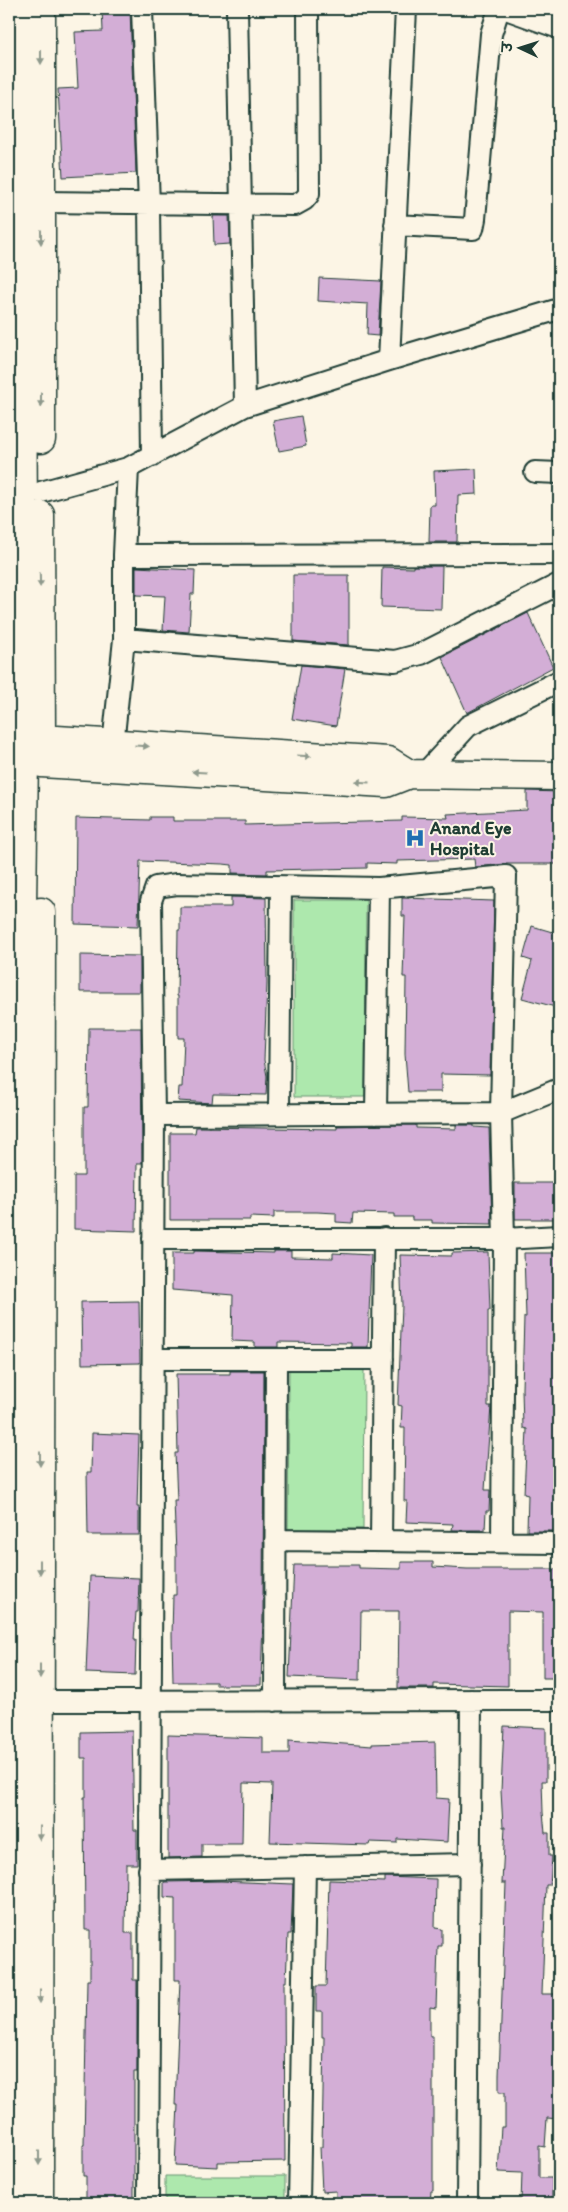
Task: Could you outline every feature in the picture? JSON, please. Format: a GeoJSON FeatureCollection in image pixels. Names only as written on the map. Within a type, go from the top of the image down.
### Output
{"type":"FeatureCollection","features":[{"type":"Feature","properties":{"kind":"main road"},"geometry":{"type":"LineString","coordinates":[[20,9],[15,471],[24,521],[23,552],[35,751],[40,1518],[27,1703],[20,2203]]}},
{"type":"Feature","properties":{"kind":"main road"},"geometry":{"type":"LineString","coordinates":[[24,521],[41,492],[42,9]]}},
{"type":"Feature","properties":{"kind":"main road"},"geometry":{"type":"LineString","coordinates":[[23,552],[13,607],[35,751],[12,1472],[11,1583],[27,1703],[39,2203]]}},
{"type":"Feature","properties":{"kind":"main road"},"geometry":{"type":"LineString","coordinates":[[35,751],[114,744],[388,761],[416,774]]}},
{"type":"Feature","properties":{"kind":"main road"},"geometry":{"type":"LineString","coordinates":[[35,751],[386,783],[416,774],[559,776]]}},
{"type":"Feature","properties":{"kind":"street"},"geometry":{"type":"LineString","coordinates":[[142,9],[149,205],[152,456]]}},
{"type":"Feature","properties":{"kind":"street"},"geometry":{"type":"LineString","coordinates":[[237,9],[245,406]]}},
{"type":"Feature","properties":{"kind":"street"},"geometry":{"type":"LineString","coordinates":[[41,202],[149,205],[295,205],[304,200],[309,194],[308,9]]}},
{"type":"Feature","properties":{"kind":"street"},"geometry":{"type":"LineString","coordinates":[[389,360],[406,9]]}},
{"type":"Feature","properties":{"kind":"street"},"geometry":{"type":"LineString","coordinates":[[395,225],[472,229],[475,220],[491,34],[499,9]]}},
{"type":"Feature","properties":{"kind":"street"},"geometry":{"type":"LineString","coordinates":[[507,9],[559,28]]}},
{"type":"Feature","properties":{"kind":"street"},"geometry":{"type":"LineString","coordinates":[[41,492],[128,468],[245,406],[559,309]]}},
{"type":"Feature","properties":{"kind":"street"},"geometry":{"type":"LineString","coordinates":[[114,744],[124,639],[124,555],[128,468]]}},
{"type":"Feature","properties":{"kind":"street"},"geometry":{"type":"LineString","coordinates":[[535,472],[559,473]]}},
{"type":"Feature","properties":{"kind":"street"},"geometry":{"type":"LineString","coordinates":[[124,555],[559,554]]}},
{"type":"Feature","properties":{"kind":"street"},"geometry":{"type":"LineString","coordinates":[[124,639],[395,660],[421,654],[559,584]]}},
{"type":"Feature","properties":{"kind":"street"},"geometry":{"type":"LineString","coordinates":[[416,774],[468,726],[559,681]]}},
{"type":"Feature","properties":{"kind":"street"},"geometry":{"type":"LineString","coordinates":[[148,2203],[154,1239],[151,901],[156,888],[177,884],[379,888],[506,876],[501,1113],[504,1239],[502,1542]]}},
{"type":"Feature","properties":{"kind":"street"},"geometry":{"type":"LineString","coordinates":[[279,1114],[282,887]]}},
{"type":"Feature","properties":{"kind":"street"},"geometry":{"type":"LineString","coordinates":[[376,1114],[379,888]]}},
{"type":"Feature","properties":{"kind":"street"},"geometry":{"type":"LineString","coordinates":[[154,1115],[501,1113],[559,1089]]}},
{"type":"Feature","properties":{"kind":"street"},"geometry":{"type":"LineString","coordinates":[[154,1239],[504,1239],[559,1236]]}},
{"type":"Feature","properties":{"kind":"street"},"geometry":{"type":"LineString","coordinates":[[381,1541],[384,1238]]}},
{"type":"Feature","properties":{"kind":"street"},"geometry":{"type":"LineString","coordinates":[[153,1359],[383,1358]]}},
{"type":"Feature","properties":{"kind":"street"},"geometry":{"type":"LineString","coordinates":[[275,1701],[276,1359]]}},
{"type":"Feature","properties":{"kind":"street"},"geometry":{"type":"LineString","coordinates":[[11,1518],[40,1518]]}},
{"type":"Feature","properties":{"kind":"street"},"geometry":{"type":"LineString","coordinates":[[275,1540],[559,1543]]}},
{"type":"Feature","properties":{"kind":"street"},"geometry":{"type":"LineString","coordinates":[[467,2203],[471,1700]]}},
{"type":"Feature","properties":{"kind":"street"},"geometry":{"type":"LineString","coordinates":[[27,1703],[559,1700]]}},
{"type":"Feature","properties":{"kind":"street"},"geometry":{"type":"LineString","coordinates":[[149,1870],[470,1864]]}},
{"type":"Feature","properties":{"kind":"street"},"geometry":{"type":"LineString","coordinates":[[299,2203],[304,1867]]}},
{"type":"Feature","properties":{"kind":"green space"},"geometry":{"type":"Polygon","coordinates":[[[294,900],[366,900],[365,1097],[294,1097],[294,900]]]}},
{"type":"Feature","properties":{"kind":"green space"},"geometry":{"type":"Polygon","coordinates":[[[289,1368],[364,1369],[363,1529],[288,1529],[289,1368]]]}},
{"type":"Feature","properties":{"kind":"green space"},"geometry":{"type":"Polygon","coordinates":[[[165,2176],[285,2176],[285,2203],[165,2203],[165,2176]]]}},
{"type":"Feature","properties":{"kind":"building"},"geometry":{"type":"Polygon","coordinates":[[[102,9],[130,9],[136,173],[63,177],[58,89],[78,88],[75,32],[103,31],[102,9]]]}},
{"type":"Feature","properties":{"kind":"building"},"geometry":{"type":"Polygon","coordinates":[[[213,216],[229,216],[230,244],[214,245],[213,216]]]}},
{"type":"Feature","properties":{"kind":"building"},"geometry":{"type":"Polygon","coordinates":[[[319,278],[381,281],[378,336],[367,335],[368,304],[318,301],[319,278]]]}},
{"type":"Feature","properties":{"kind":"building"},"geometry":{"type":"Polygon","coordinates":[[[301,416],[306,446],[279,451],[273,421],[301,416]]]}},
{"type":"Feature","properties":{"kind":"building"},"geometry":{"type":"Polygon","coordinates":[[[476,469],[477,494],[458,495],[457,542],[429,542],[430,505],[435,505],[434,471],[476,469]]]}},
{"type":"Feature","properties":{"kind":"building"},"geometry":{"type":"Polygon","coordinates":[[[413,566],[442,566],[441,609],[381,607],[382,567],[413,568],[413,566]]]}},
{"type":"Feature","properties":{"kind":"building"},"geometry":{"type":"Polygon","coordinates":[[[136,567],[195,570],[194,594],[191,594],[189,632],[163,630],[165,596],[136,595],[136,567]]]}},
{"type":"Feature","properties":{"kind":"building"},"geometry":{"type":"Polygon","coordinates":[[[293,575],[349,575],[349,645],[293,641],[293,575]]]}},
{"type":"Feature","properties":{"kind":"building"},"geometry":{"type":"Polygon","coordinates":[[[528,613],[553,667],[467,713],[442,657],[528,613]]]}},
{"type":"Feature","properties":{"kind":"building"},"geometry":{"type":"Polygon","coordinates":[[[301,665],[345,669],[336,726],[292,719],[301,665]]]}},
{"type":"Feature","properties":{"kind":"building"},"geometry":{"type":"Polygon","coordinates":[[[527,791],[559,792],[559,864],[505,864],[475,867],[474,859],[397,861],[397,864],[367,863],[367,868],[267,870],[267,874],[232,873],[232,865],[223,864],[140,861],[138,926],[75,924],[76,818],[150,820],[150,817],[173,817],[173,821],[245,821],[245,825],[402,821],[402,817],[448,818],[447,814],[527,810],[527,791]]]}},
{"type":"Feature","properties":{"kind":"building"},"geometry":{"type":"Polygon","coordinates":[[[231,897],[266,898],[267,983],[264,1060],[267,1076],[266,1095],[213,1094],[212,1103],[178,1101],[179,1087],[182,1087],[184,1038],[178,1038],[178,930],[180,930],[180,907],[231,907],[231,897]]]}},
{"type":"Feature","properties":{"kind":"building"},"geometry":{"type":"Polygon","coordinates":[[[402,898],[494,901],[490,1075],[441,1074],[441,1092],[408,1092],[405,1054],[406,977],[403,977],[405,916],[402,916],[402,898]]]}},
{"type":"Feature","properties":{"kind":"building"},"geometry":{"type":"Polygon","coordinates":[[[532,926],[559,934],[559,1008],[522,998],[532,961],[523,958],[532,926]]]}},
{"type":"Feature","properties":{"kind":"building"},"geometry":{"type":"Polygon","coordinates":[[[80,955],[140,956],[140,992],[80,992],[80,955]]]}},
{"type":"Feature","properties":{"kind":"building"},"geometry":{"type":"Polygon","coordinates":[[[89,1028],[141,1028],[142,1163],[137,1163],[136,1231],[74,1229],[74,1176],[84,1176],[84,1107],[88,1107],[89,1028]]]}},
{"type":"Feature","properties":{"kind":"building"},"geometry":{"type":"Polygon","coordinates":[[[416,1125],[416,1128],[456,1129],[456,1125],[474,1125],[474,1127],[489,1128],[492,1224],[432,1223],[432,1220],[412,1220],[412,1217],[394,1217],[394,1214],[353,1213],[352,1223],[336,1222],[336,1213],[317,1212],[274,1212],[274,1218],[250,1217],[250,1220],[170,1220],[170,1133],[195,1133],[196,1127],[337,1129],[337,1126],[416,1125]]]}},
{"type":"Feature","properties":{"kind":"building"},"geometry":{"type":"Polygon","coordinates":[[[515,1183],[559,1183],[559,1219],[515,1219],[515,1183]]]}},
{"type":"Feature","properties":{"kind":"building"},"geometry":{"type":"Polygon","coordinates":[[[194,1251],[274,1253],[274,1251],[291,1251],[291,1257],[333,1258],[333,1253],[371,1255],[368,1347],[351,1347],[351,1343],[278,1342],[278,1347],[255,1347],[255,1342],[232,1341],[233,1295],[172,1290],[172,1253],[194,1253],[194,1251]]]}},
{"type":"Feature","properties":{"kind":"building"},"geometry":{"type":"Polygon","coordinates":[[[488,1252],[490,1310],[488,1310],[488,1406],[491,1406],[485,1490],[490,1490],[489,1511],[486,1511],[485,1530],[452,1530],[453,1524],[406,1522],[407,1501],[404,1501],[405,1428],[401,1428],[402,1406],[398,1405],[402,1305],[400,1255],[452,1256],[452,1253],[488,1252]]]}},
{"type":"Feature","properties":{"kind":"building"},"geometry":{"type":"Polygon","coordinates":[[[524,1253],[559,1253],[557,1376],[559,1376],[559,1531],[527,1531],[528,1495],[524,1494],[527,1429],[523,1428],[522,1389],[524,1317],[526,1317],[524,1253]]]}},
{"type":"Feature","properties":{"kind":"building"},"geometry":{"type":"Polygon","coordinates":[[[139,1301],[140,1363],[82,1364],[81,1302],[139,1301]]]}},
{"type":"Feature","properties":{"kind":"building"},"geometry":{"type":"Polygon","coordinates":[[[230,1371],[264,1371],[261,1685],[216,1685],[216,1682],[173,1682],[173,1595],[176,1595],[174,1500],[177,1500],[175,1453],[178,1453],[176,1374],[230,1374],[230,1371]]]}},
{"type":"Feature","properties":{"kind":"building"},"geometry":{"type":"Polygon","coordinates":[[[92,1433],[139,1435],[137,1507],[139,1507],[139,1535],[88,1535],[87,1472],[91,1472],[92,1433]]]}},
{"type":"Feature","properties":{"kind":"building"},"geometry":{"type":"Polygon","coordinates":[[[401,1562],[433,1562],[433,1567],[467,1569],[559,1569],[559,1678],[543,1678],[543,1612],[508,1611],[508,1686],[434,1684],[434,1688],[398,1688],[399,1611],[361,1611],[360,1680],[289,1677],[294,1565],[359,1565],[359,1568],[401,1569],[401,1562]]]}},
{"type":"Feature","properties":{"kind":"building"},"geometry":{"type":"Polygon","coordinates":[[[90,1576],[139,1578],[138,1612],[136,1612],[134,1640],[136,1640],[135,1675],[86,1673],[90,1576]]]}},
{"type":"Feature","properties":{"kind":"building"},"geometry":{"type":"Polygon","coordinates":[[[504,1726],[546,1728],[546,1781],[542,1781],[543,1812],[545,1833],[549,1833],[549,1856],[552,1856],[550,1885],[546,1885],[542,1994],[559,1994],[559,2119],[547,2118],[545,2147],[539,2146],[539,2178],[552,2178],[552,2203],[521,2203],[522,2173],[498,2172],[501,2127],[505,2127],[505,2092],[499,2092],[506,1883],[502,1883],[505,1827],[503,1827],[501,1791],[504,1726]]]}},
{"type":"Feature","properties":{"kind":"building"},"geometry":{"type":"Polygon","coordinates":[[[132,1731],[134,1830],[137,1830],[137,1864],[126,1864],[125,1933],[133,1933],[133,1980],[137,1980],[137,2072],[134,2072],[134,2203],[86,2203],[86,2176],[83,2176],[83,2145],[87,1980],[90,1980],[90,1930],[85,1930],[84,1797],[86,1797],[86,1758],[81,1758],[81,1732],[132,1731]]]}},
{"type":"Feature","properties":{"kind":"building"},"geometry":{"type":"Polygon","coordinates":[[[168,1735],[263,1738],[263,1753],[289,1753],[289,1740],[372,1746],[372,1744],[435,1742],[436,1798],[449,1799],[447,1842],[397,1839],[397,1843],[370,1842],[369,1845],[270,1842],[272,1784],[243,1783],[242,1844],[202,1844],[202,1857],[168,1858],[168,1735]]]}},
{"type":"Feature","properties":{"kind":"building"},"geometry":{"type":"Polygon","coordinates":[[[385,1877],[436,1879],[435,1928],[442,1929],[442,1946],[438,1946],[436,2008],[430,2007],[430,2036],[433,2036],[433,2191],[431,2191],[430,2203],[336,2203],[336,2191],[322,2192],[320,2147],[322,2147],[324,2037],[322,2037],[322,2011],[316,2011],[316,1986],[326,1986],[329,1880],[385,1882],[385,1877]]]}},
{"type":"Feature","properties":{"kind":"building"},"geometry":{"type":"Polygon","coordinates":[[[221,1881],[293,1884],[291,1934],[288,1934],[286,1982],[284,1982],[285,2161],[218,2162],[218,2167],[175,2165],[178,2105],[175,2105],[180,1980],[175,1980],[175,1898],[164,1897],[164,1882],[221,1881]]]}},
{"type":"Feature","properties":{"kind":"place","name":"Anand Eye Hospital"},"geometry":{"type":"Point","coordinates":[415,838]}}]}
